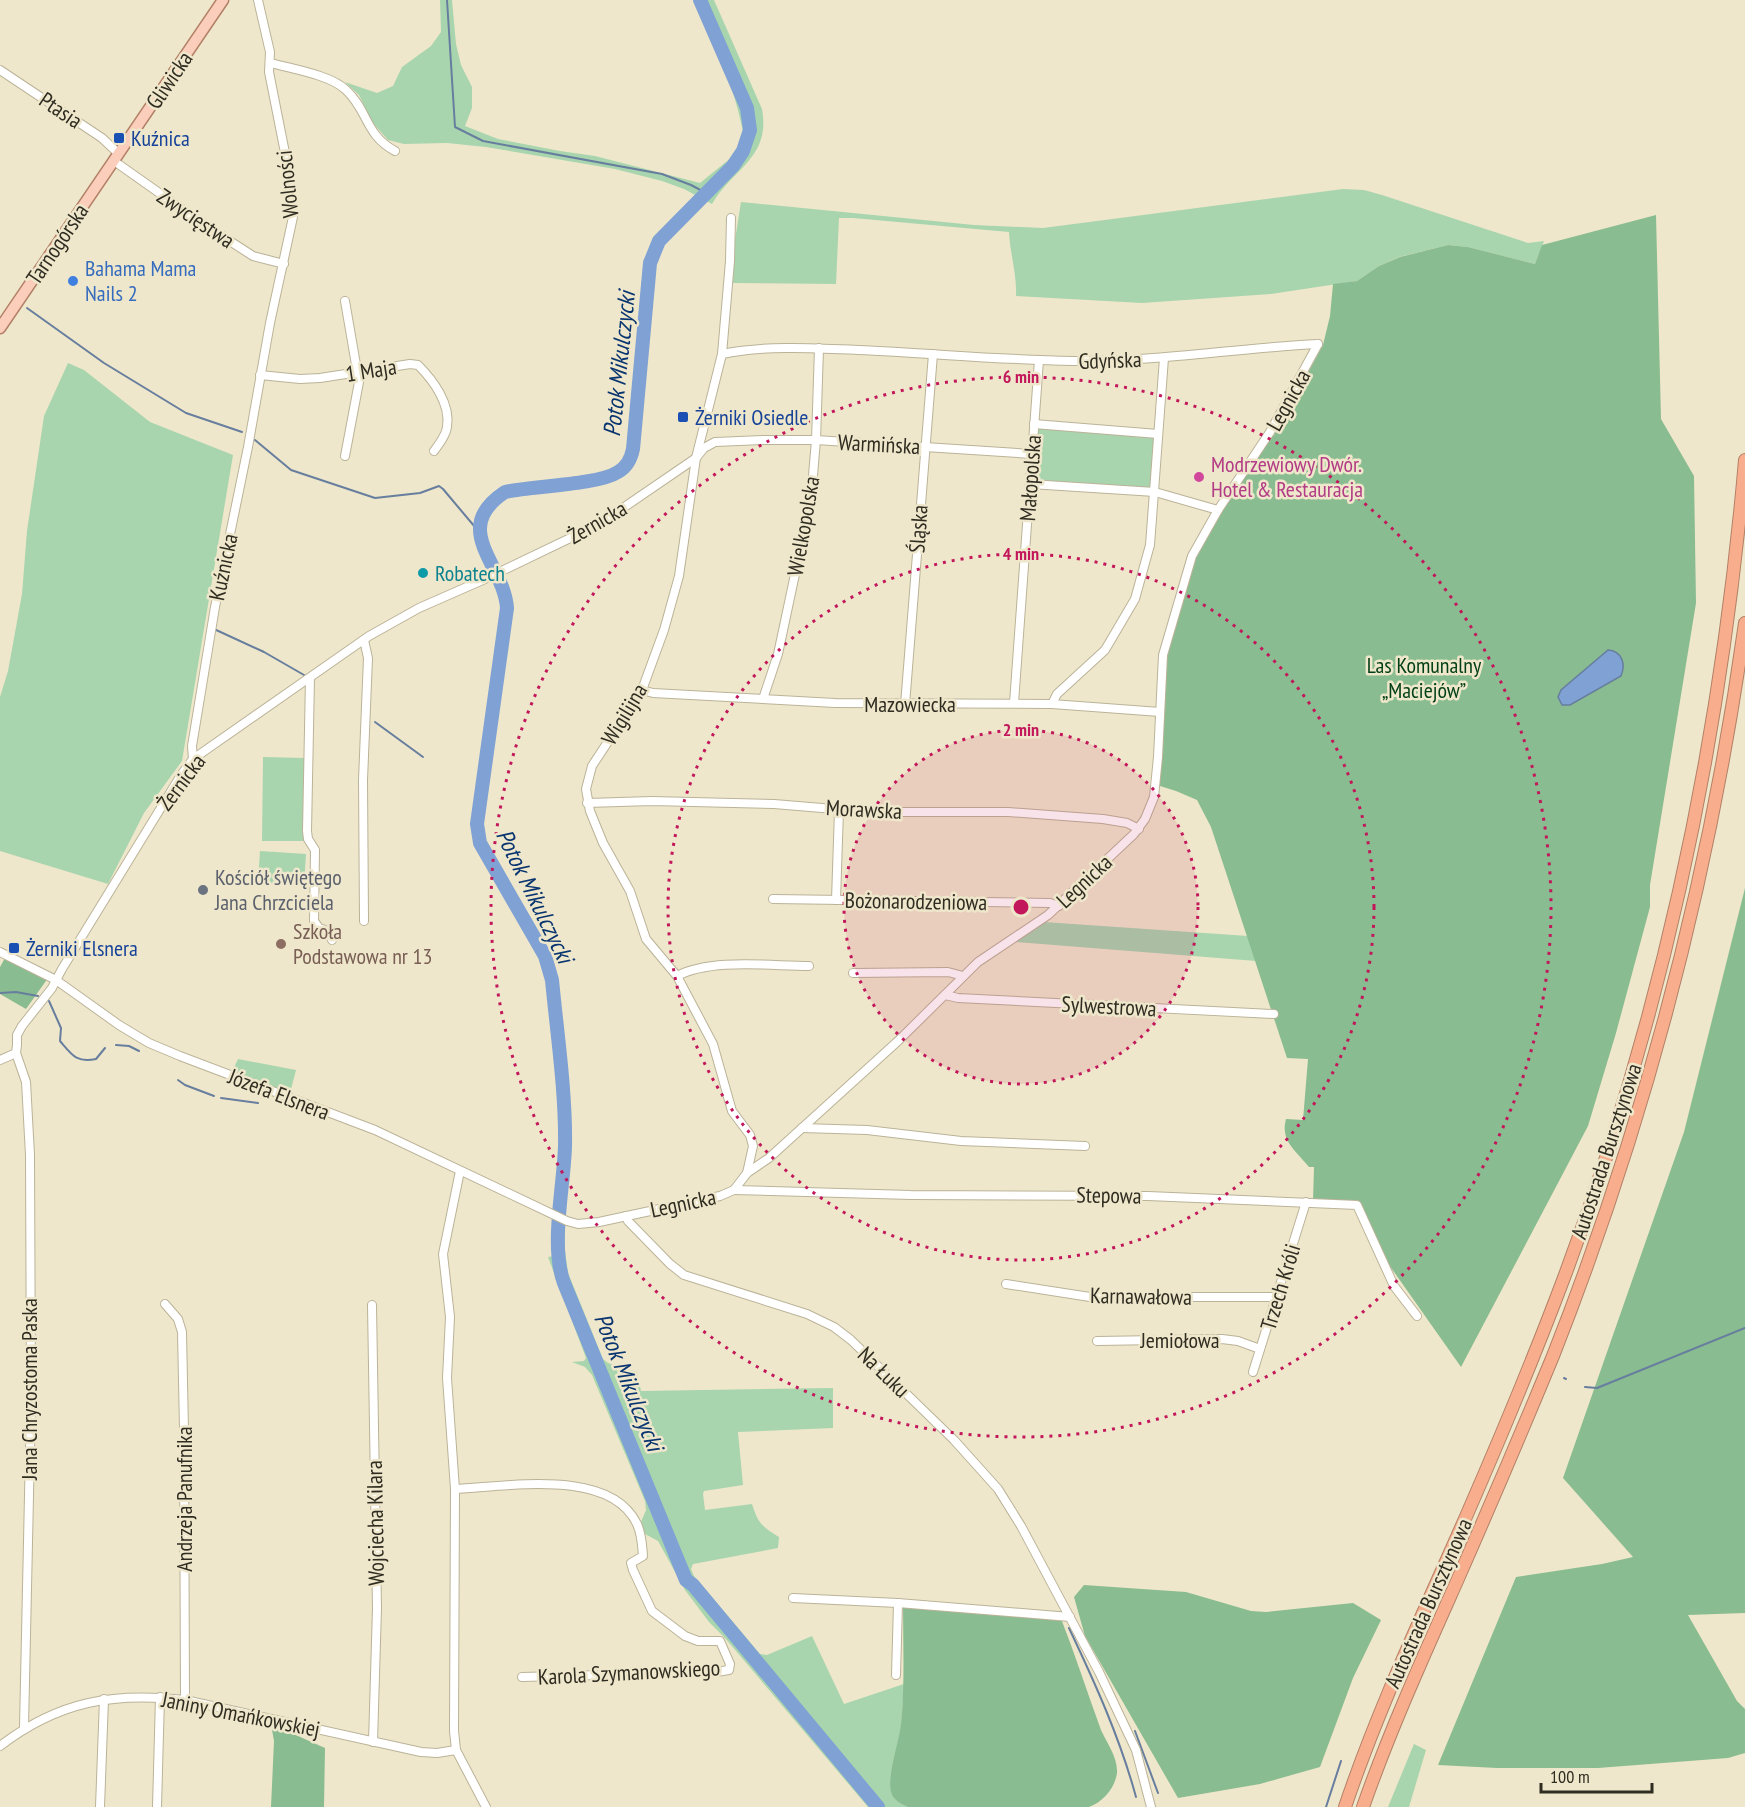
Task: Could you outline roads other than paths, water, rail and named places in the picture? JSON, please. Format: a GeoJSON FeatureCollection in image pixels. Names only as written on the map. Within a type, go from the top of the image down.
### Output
{"type":"FeatureCollection","features":[{"type":"Feature","properties":{"kind":"highway","name":"Autostrada Bursztynowa"},"geometry":{"type":"LineString","coordinates":[[1345,1807],[1393,1682],[1510,1414],[1578,1239],[1639,1048],[1689,842],[1722,657],[1745,460]]}},
{"type":"Feature","properties":{"kind":"highway","name":"Autostrada Bursztynowa"},"geometry":{"type":"LineString","coordinates":[[1363,1807],[1390,1736],[1552,1356],[1603,1221],[1653,1063],[1694,903],[1719,782],[1745,623]]}},
{"type":"Feature","properties":{"kind":"main road","name":"Gliwicka"},"geometry":{"type":"LineString","coordinates":[[117,157],[224,0]]}},
{"type":"Feature","properties":{"kind":"main road","name":"Tarnogórska"},"geometry":{"type":"LineString","coordinates":[[0,328],[117,157]]}},
{"type":"Feature","properties":{"kind":"street","name":"Wolności"},"geometry":{"type":"LineString","coordinates":[[258,0],[271,63],[269,72],[288,168],[293,217],[260,375]]}},
{"type":"Feature","properties":{"kind":"street"},"geometry":{"type":"LineString","coordinates":[[271,63],[334,81],[344,88],[355,99],[371,131],[384,145],[395,151]]}},
{"type":"Feature","properties":{"kind":"street","name":"Ptasia"},"geometry":{"type":"LineString","coordinates":[[0,70],[102,138],[117,157]]}},
{"type":"Feature","properties":{"kind":"street","name":"Zwycięstwa"},"geometry":{"type":"LineString","coordinates":[[117,157],[199,221],[254,256],[284,264]]}},
{"type":"Feature","properties":{"kind":"street","name":"Wigilijna"},"geometry":{"type":"LineString","coordinates":[[730,218],[730,261],[722,354],[696,458],[679,576],[664,630],[642,690],[592,766],[586,789],[587,803],[603,843],[630,891],[646,939],[677,976],[713,1044],[732,1111],[750,1135],[753,1146],[747,1173]]}},
{"type":"Feature","properties":{"kind":"street"},"geometry":{"type":"LineString","coordinates":[[345,301],[359,382],[345,456]]}},
{"type":"Feature","properties":{"kind":"street","name":"Gdyńska"},"geometry":{"type":"LineString","coordinates":[[722,354],[739,350],[819,348],[1039,360],[1102,361],[1164,358],[1318,344]]}},
{"type":"Feature","properties":{"kind":"street","name":"Legnicka"},"geometry":{"type":"LineString","coordinates":[[567,1221],[578,1224],[589,1223],[720,1196],[734,1191],[747,1173],[769,1158],[898,1041],[978,962],[1016,938],[1059,906],[1138,829],[1150,810],[1156,786],[1163,655],[1192,556],[1218,510],[1270,432],[1318,344]]}},
{"type":"Feature","properties":{"kind":"street","name":"Wielkopolska"},"geometry":{"type":"LineString","coordinates":[[763,699],[778,654],[811,499],[816,440],[819,348]]}},
{"type":"Feature","properties":{"kind":"street","name":"Śląska"},"geometry":{"type":"LineString","coordinates":[[905,705],[933,354]]}},
{"type":"Feature","properties":{"kind":"street"},"geometry":{"type":"LineString","coordinates":[[1052,704],[1057,694],[1106,650],[1135,599],[1150,545],[1164,358]]}},
{"type":"Feature","properties":{"kind":"street","name":"Małopolska"},"geometry":{"type":"LineString","coordinates":[[1014,703],[1039,360]]}},
{"type":"Feature","properties":{"kind":"street","name":"1 Maja"},"geometry":{"type":"LineString","coordinates":[[260,375],[300,380],[357,374],[410,364],[418,365],[428,375],[446,411],[448,426],[444,437],[434,451]]}},
{"type":"Feature","properties":{"kind":"street","name":"Kuźnicka"},"geometry":{"type":"LineString","coordinates":[[193,759],[192,746],[215,607],[249,447],[260,375]]}},
{"type":"Feature","properties":{"kind":"street"},"geometry":{"type":"LineString","coordinates":[[1034,424],[1158,434]]}},
{"type":"Feature","properties":{"kind":"street","name":"Warmińska"},"geometry":{"type":"LineString","coordinates":[[696,458],[704,448],[715,442],[763,440],[816,440],[1032,454]]}},
{"type":"Feature","properties":{"kind":"street","name":"Żernicka"},"geometry":{"type":"LineString","coordinates":[[16,1053],[17,1035],[22,1026],[52,988],[181,775],[193,759],[364,640],[419,608],[485,579],[604,521],[696,458]]}},
{"type":"Feature","properties":{"kind":"street"},"geometry":{"type":"LineString","coordinates":[[1030,484],[1155,492],[1218,510]]}},
{"type":"Feature","properties":{"kind":"street"},"geometry":{"type":"LineString","coordinates":[[364,640],[368,658],[363,780],[364,921]]}},
{"type":"Feature","properties":{"kind":"street"},"geometry":{"type":"LineString","coordinates":[[310,678],[307,831],[308,839],[315,850],[314,921],[319,928],[328,931],[332,940]]}},
{"type":"Feature","properties":{"kind":"street","name":"Mazowiecka"},"geometry":{"type":"LineString","coordinates":[[642,690],[653,693],[763,699],[905,705],[1052,704],[1160,712]]}},
{"type":"Feature","properties":{"kind":"street","name":"Morawska"},"geometry":{"type":"LineString","coordinates":[[587,803],[652,801],[774,804],[870,812],[1008,812],[1103,819],[1127,823],[1138,829]]}},
{"type":"Feature","properties":{"kind":"street"},"geometry":{"type":"LineString","coordinates":[[836,900],[839,810]]}},
{"type":"Feature","properties":{"kind":"street","name":"Bożonarodzeniowa"},"geometry":{"type":"LineString","coordinates":[[773,899],[1050,903],[1059,906]]}},
{"type":"Feature","properties":{"kind":"street","name":"Józefa Elsnera"},"geometry":{"type":"LineString","coordinates":[[0,952],[56,980],[119,1025],[149,1042],[188,1060],[375,1130],[552,1216],[567,1221]]}},
{"type":"Feature","properties":{"kind":"street"},"geometry":{"type":"LineString","coordinates":[[677,976],[690,969],[712,965],[809,966]]}},
{"type":"Feature","properties":{"kind":"street"},"geometry":{"type":"LineString","coordinates":[[853,973],[948,972],[963,976]]}},
{"type":"Feature","properties":{"kind":"street","name":"Sylwestrowa"},"geometry":{"type":"LineString","coordinates":[[945,995],[958,998],[1274,1014]]}},
{"type":"Feature","properties":{"kind":"street"},"geometry":{"type":"LineString","coordinates":[[0,1060],[16,1053]]}},
{"type":"Feature","properties":{"kind":"street","name":"Jana Chryzostoma Paska"},"geometry":{"type":"LineString","coordinates":[[16,1053],[26,1082],[30,1155],[31,1402],[24,1727]]}},
{"type":"Feature","properties":{"kind":"street"},"geometry":{"type":"LineString","coordinates":[[802,1128],[867,1130],[961,1142],[1085,1146]]}},
{"type":"Feature","properties":{"kind":"street"},"geometry":{"type":"LineString","coordinates":[[460,1171],[443,1254],[450,1311],[447,1408],[455,1489],[456,1750],[486,1807]]}},
{"type":"Feature","properties":{"kind":"street","name":"Stepowa"},"geometry":{"type":"LineString","coordinates":[[734,1191],[911,1195],[1148,1196],[1357,1205],[1394,1286],[1417,1316]]}},
{"type":"Feature","properties":{"kind":"street","name":"Trzech Króli"},"geometry":{"type":"LineString","coordinates":[[1253,1372],[1306,1202]]}},
{"type":"Feature","properties":{"kind":"street","name":"Na Łuku"},"geometry":{"type":"LineString","coordinates":[[626,1216],[628,1221],[670,1264],[684,1275],[807,1314],[834,1327],[851,1340],[954,1440],[998,1489],[1070,1617],[1136,1750],[1151,1807]]}},
{"type":"Feature","properties":{"kind":"street","name":"Karnawałowa"},"geometry":{"type":"LineString","coordinates":[[1006,1284],[1090,1297],[1278,1297]]}},
{"type":"Feature","properties":{"kind":"street","name":"Andrzeja Panufnika"},"geometry":{"type":"LineString","coordinates":[[165,1304],[178,1319],[182,1332],[185,1700]]}},
{"type":"Feature","properties":{"kind":"street","name":"Wojciecha Kilara"},"geometry":{"type":"LineString","coordinates":[[372,1305],[377,1608],[373,1742]]}},
{"type":"Feature","properties":{"kind":"street","name":"Jemiołowa"},"geometry":{"type":"LineString","coordinates":[[1097,1341],[1222,1339],[1238,1341],[1260,1349]]}},
{"type":"Feature","properties":{"kind":"street","name":"Karola Szymanowskiego"},"geometry":{"type":"LineString","coordinates":[[455,1489],[544,1484],[571,1485],[585,1487],[615,1501],[628,1511],[639,1530],[643,1556],[631,1563],[652,1611],[685,1636],[698,1641],[720,1641],[730,1664],[729,1670],[716,1671],[522,1677]]}},
{"type":"Feature","properties":{"kind":"street"},"geometry":{"type":"LineString","coordinates":[[793,1598],[898,1603],[1070,1617]]}},
{"type":"Feature","properties":{"kind":"street"},"geometry":{"type":"LineString","coordinates":[[896,1675],[898,1603]]}},
{"type":"Feature","properties":{"kind":"street","name":"Janiny Omańkowskiej"},"geometry":{"type":"LineString","coordinates":[[0,1746],[24,1727],[64,1709],[104,1699],[147,1696],[185,1700],[421,1752],[437,1753],[456,1750]]}},
{"type":"Feature","properties":{"kind":"street"},"geometry":{"type":"LineString","coordinates":[[157,1807],[160,1697]]}},
{"type":"Feature","properties":{"kind":"street"},"geometry":{"type":"LineString","coordinates":[[100,1807],[104,1699]]}},
{"type":"Feature","properties":{"kind":"water"},"geometry":{"type":"Polygon","coordinates":[[[1608,650],[1617,653],[1622,659],[1621,676],[1570,705],[1562,705],[1558,697],[1561,690],[1608,650]]]}},
{"type":"Feature","properties":{"kind":"waterway"},"geometry":{"type":"LineString","coordinates":[[447,0],[455,127],[483,141],[662,174],[706,193]]}},
{"type":"Feature","properties":{"kind":"waterway","name":"Potok Mikulczycki"},"geometry":{"type":"LineString","coordinates":[[700,0],[747,108],[750,130],[743,151],[733,166],[659,241],[650,263],[633,449],[624,468],[596,480],[505,492],[489,506],[481,520],[480,533],[484,547],[504,592],[507,608],[477,824],[480,843],[545,956],[552,980],[565,1126],[558,1234],[558,1252],[564,1283],[686,1580],[693,1585],[878,1807]]}},
{"type":"Feature","properties":{"kind":"waterway"},"geometry":{"type":"LineString","coordinates":[[27,308],[104,363],[186,413],[242,432]]}},
{"type":"Feature","properties":{"kind":"waterway"},"geometry":{"type":"LineString","coordinates":[[255,440],[291,470],[375,498],[420,493],[439,486],[480,533]]}},
{"type":"Feature","properties":{"kind":"waterway"},"geometry":{"type":"LineString","coordinates":[[214,629],[264,652],[304,675]]}},
{"type":"Feature","properties":{"kind":"waterway"},"geometry":{"type":"LineString","coordinates":[[375,722],[423,757]]}},
{"type":"Feature","properties":{"kind":"waterway"},"geometry":{"type":"LineString","coordinates":[[0,993],[16,992],[38,996]]}},
{"type":"Feature","properties":{"kind":"waterway"},"geometry":{"type":"LineString","coordinates":[[49,1001],[61,1028],[60,1041],[71,1054],[79,1059],[96,1059],[105,1048]]}},
{"type":"Feature","properties":{"kind":"waterway"},"geometry":{"type":"LineString","coordinates":[[116,1045],[129,1046],[139,1051]]}},
{"type":"Feature","properties":{"kind":"waterway"},"geometry":{"type":"LineString","coordinates":[[178,1080],[214,1096]]}},
{"type":"Feature","properties":{"kind":"waterway"},"geometry":{"type":"LineString","coordinates":[[221,1098],[258,1103]]}},
{"type":"Feature","properties":{"kind":"waterway"},"geometry":{"type":"LineString","coordinates":[[1585,1387],[1597,1388],[1745,1328]]}},
{"type":"Feature","properties":{"kind":"waterway"},"geometry":{"type":"LineString","coordinates":[[1069,1628],[1115,1732],[1136,1797]]}},
{"type":"Feature","properties":{"kind":"waterway"},"geometry":{"type":"LineString","coordinates":[[1135,1731],[1158,1793]]}},
{"type":"Feature","properties":{"kind":"waterway"},"geometry":{"type":"LineString","coordinates":[[1326,1807],[1341,1761]]}},
{"type":"Feature","properties":{"kind":"place","name":"Kuźnica"},"geometry":{"type":"Point","coordinates":[119,138]}},
{"type":"Feature","properties":{"kind":"place","name":"Bahama Mama Nails 2"},"geometry":{"type":"Point","coordinates":[73,281]}},
{"type":"Feature","properties":{"kind":"place","name":"Żerniki Osiedle"},"geometry":{"type":"Point","coordinates":[683,417]}},
{"type":"Feature","properties":{"kind":"place","name":"Modrzewiowy Dwór. Hotel & Restauracja"},"geometry":{"type":"Point","coordinates":[1199,477]}},
{"type":"Feature","properties":{"kind":"place","name":"Robatech"},"geometry":{"type":"Point","coordinates":[423,573]}},
{"type":"Feature","properties":{"kind":"place","name":"Kościół świętego Jana Chrzciciela"},"geometry":{"type":"Point","coordinates":[203,890]}},
{"type":"Feature","properties":{"kind":"place","name":"Szkoła Podstawowa nr 13"},"geometry":{"type":"Point","coordinates":[281,944]}},
{"type":"Feature","properties":{"kind":"place","name":"Żerniki Elsnera"},"geometry":{"type":"Point","coordinates":[14,948]}},
{"type":"Feature","properties":{"kind":"park label","name":"Las Komunalny „Maciejów”"},"geometry":{"type":"Point","coordinates":[1424,678]}}]}
